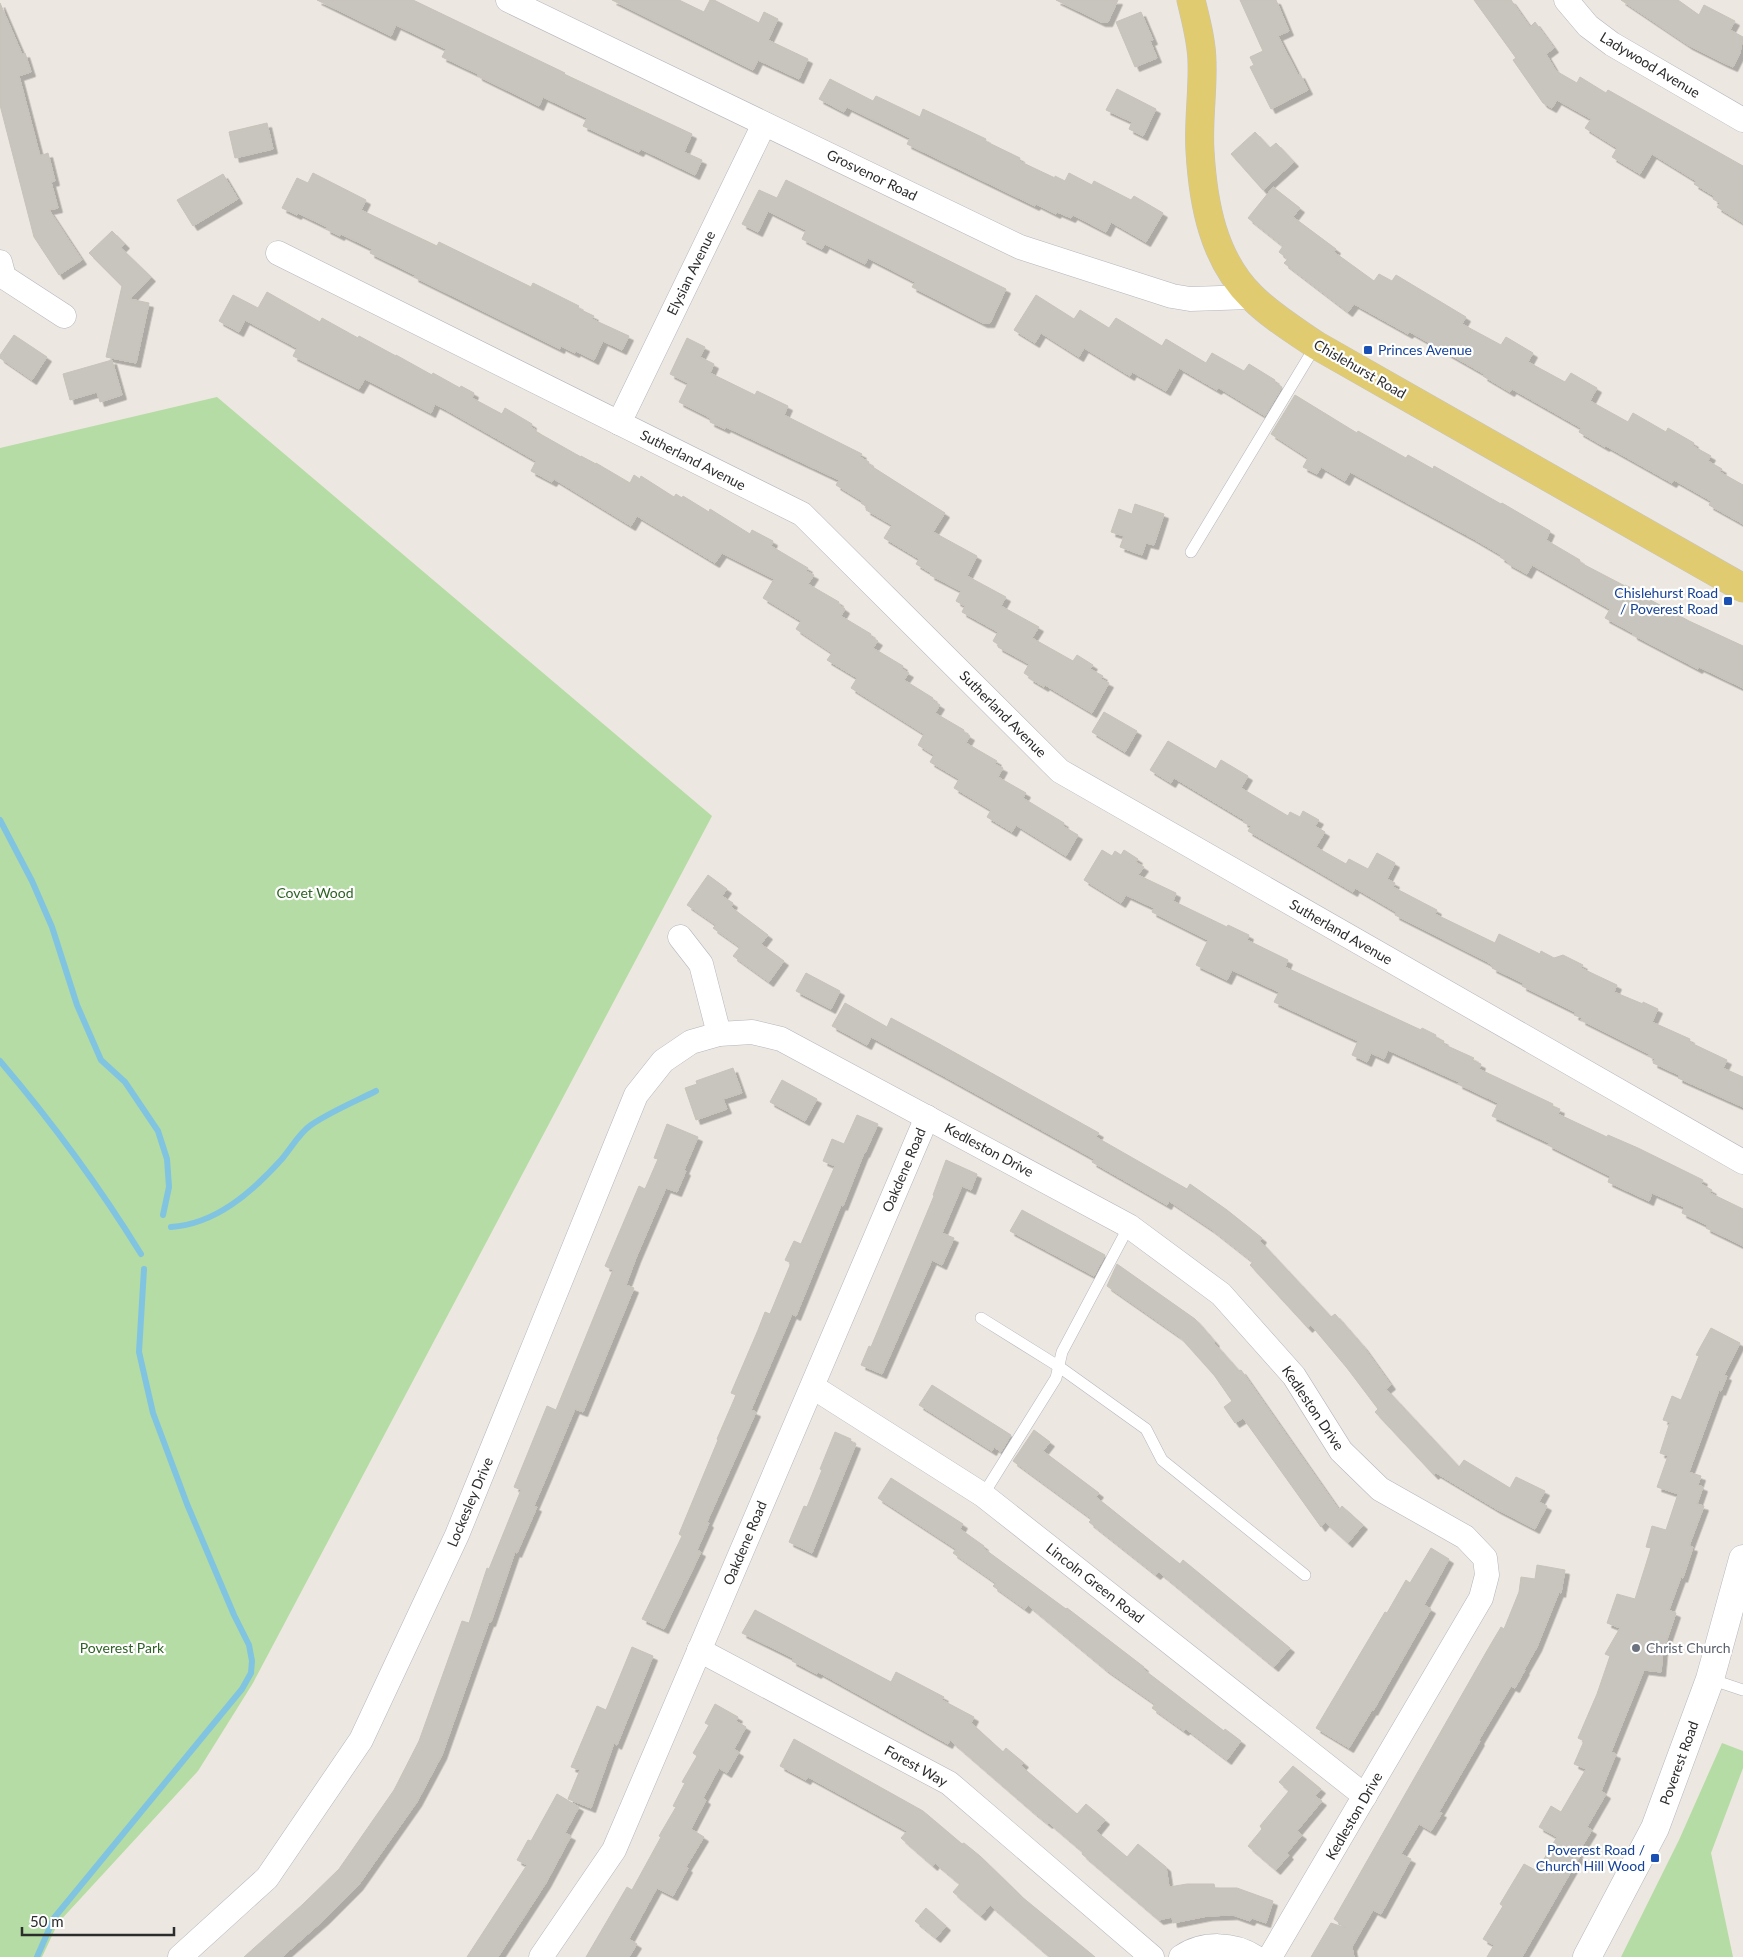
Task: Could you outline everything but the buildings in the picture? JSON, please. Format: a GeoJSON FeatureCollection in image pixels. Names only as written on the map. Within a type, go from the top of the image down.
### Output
{"type":"FeatureCollection","features":[{"type":"Feature","properties":{"kind":"main road","name":"Chislehurst Road"},"geometry":{"type":"LineString","coordinates":[[1191,0],[1198,30],[1202,62],[1200,150],[1206,209],[1218,248],[1232,272],[1251,297],[1281,322],[1316,345],[1743,588]]}},
{"type":"Feature","properties":{"kind":"street","name":"Grosvenor Road"},"geometry":{"type":"LineString","coordinates":[[508,0],[1020,247],[1172,296],[1190,300],[1251,297]]}},
{"type":"Feature","properties":{"kind":"street","name":"Ladywood Avenue"},"geometry":{"type":"LineString","coordinates":[[1566,0],[1588,26],[1612,44],[1743,120]]}},
{"type":"Feature","properties":{"kind":"street","name":"Elysian Avenue"},"geometry":{"type":"LineString","coordinates":[[619,423],[764,124]]}},
{"type":"Feature","properties":{"kind":"street","name":"Sutherland Avenue"},"geometry":{"type":"LineString","coordinates":[[278,254],[802,514],[1060,770],[1743,1162]]}},
{"type":"Feature","properties":{"kind":"street"},"geometry":{"type":"LineString","coordinates":[[0,262],[4,277],[64,316]]}},
{"type":"Feature","properties":{"kind":"street"},"geometry":{"type":"LineString","coordinates":[[680,937],[701,964],[719,1034]]}},
{"type":"Feature","properties":{"kind":"street","name":"Kedleston Drive"},"geometry":{"type":"LineString","coordinates":[[719,1034],[752,1032],[781,1039],[1129,1226],[1221,1294],[1294,1376],[1341,1452],[1380,1489],[1465,1537],[1484,1558],[1487,1575],[1481,1598],[1270,1957]]}},
{"type":"Feature","properties":{"kind":"street","name":"Lockesley Drive"},"geometry":{"type":"LineString","coordinates":[[180,1957],[267,1878],[361,1740],[457,1535],[636,1095],[663,1061],[691,1042],[719,1034]]}},
{"type":"Feature","properties":{"kind":"street","name":"Oakdene Road"},"geometry":{"type":"LineString","coordinates":[[541,1957],[614,1850],[927,1117]]}},
{"type":"Feature","properties":{"kind":"street","name":"Lincoln Green Road"},"geometry":{"type":"LineString","coordinates":[[813,1387],[983,1495],[1365,1796]]}},
{"type":"Feature","properties":{"kind":"street","name":"Poverest Road"},"geometry":{"type":"LineString","coordinates":[[1588,1957],[1655,1828],[1710,1679],[1743,1559]]}},
{"type":"Feature","properties":{"kind":"street","name":"Forest Way"},"geometry":{"type":"LineString","coordinates":[[699,1650],[950,1783],[1152,1957]]}},
{"type":"Feature","properties":{"kind":"street"},"geometry":{"type":"LineString","coordinates":[[1181,1957],[1204,1947],[1226,1946],[1248,1952],[1255,1957]]}},
{"type":"Feature","properties":{"kind":"lane"},"geometry":{"type":"LineString","coordinates":[[1191,552],[1316,345]]}},
{"type":"Feature","properties":{"kind":"lane"},"geometry":{"type":"LineString","coordinates":[[983,1495],[1056,1378],[1062,1352],[1129,1226]]}},
{"type":"Feature","properties":{"kind":"lane"},"geometry":{"type":"LineString","coordinates":[[982,1318],[1058,1366],[1146,1429],[1162,1460],[1305,1575]]}},
{"type":"Feature","properties":{"kind":"lane"},"geometry":{"type":"LineString","coordinates":[[1710,1679],[1743,1690]]}},
{"type":"Feature","properties":{"kind":"green space","name":"Covet Wood"},"geometry":{"type":"Polygon","coordinates":[[[217,397],[712,816],[253,1683],[198,1771],[58,1923],[42,1957],[0,1957],[0,448],[217,397]]]}},
{"type":"Feature","properties":{"kind":"green space"},"geometry":{"type":"Polygon","coordinates":[[[1722,1743],[1743,1751],[1743,1768],[1711,1853],[1733,1957],[1621,1957],[1679,1840],[1722,1743]]]}},
{"type":"Feature","properties":{"kind":"waterway"},"geometry":{"type":"LineString","coordinates":[[0,820],[32,881],[52,927],[77,1005],[101,1060],[125,1082],[158,1131],[167,1159],[169,1187],[163,1215]]}},
{"type":"Feature","properties":{"kind":"waterway"},"geometry":{"type":"LineString","coordinates":[[0,1061],[74,1155],[109,1204],[141,1254]]}},
{"type":"Feature","properties":{"kind":"waterway"},"geometry":{"type":"LineString","coordinates":[[171,1227],[203,1220],[232,1204],[270,1172],[307,1128],[342,1107],[376,1091]]}},
{"type":"Feature","properties":{"kind":"waterway"},"geometry":{"type":"LineString","coordinates":[[37,1957],[54,1918],[242,1689],[251,1673],[252,1661],[249,1645],[234,1615],[187,1504],[153,1413],[139,1352],[144,1269]]}},
{"type":"Feature","properties":{"kind":"place","name":"Princes Avenue"},"geometry":{"type":"Point","coordinates":[1368,350]}},
{"type":"Feature","properties":{"kind":"place","name":"Chislehurst Road / Poverest Road"},"geometry":{"type":"Point","coordinates":[1728,601]}},
{"type":"Feature","properties":{"kind":"place","name":"Christ Church"},"geometry":{"type":"Point","coordinates":[1636,1648]}},
{"type":"Feature","properties":{"kind":"place","name":"Poverest Road / Church Hill Wood"},"geometry":{"type":"Point","coordinates":[1655,1858]}},
{"type":"Feature","properties":{"kind":"park label","name":"Poverest Park"},"geometry":{"type":"Point","coordinates":[122,1648]}}]}
